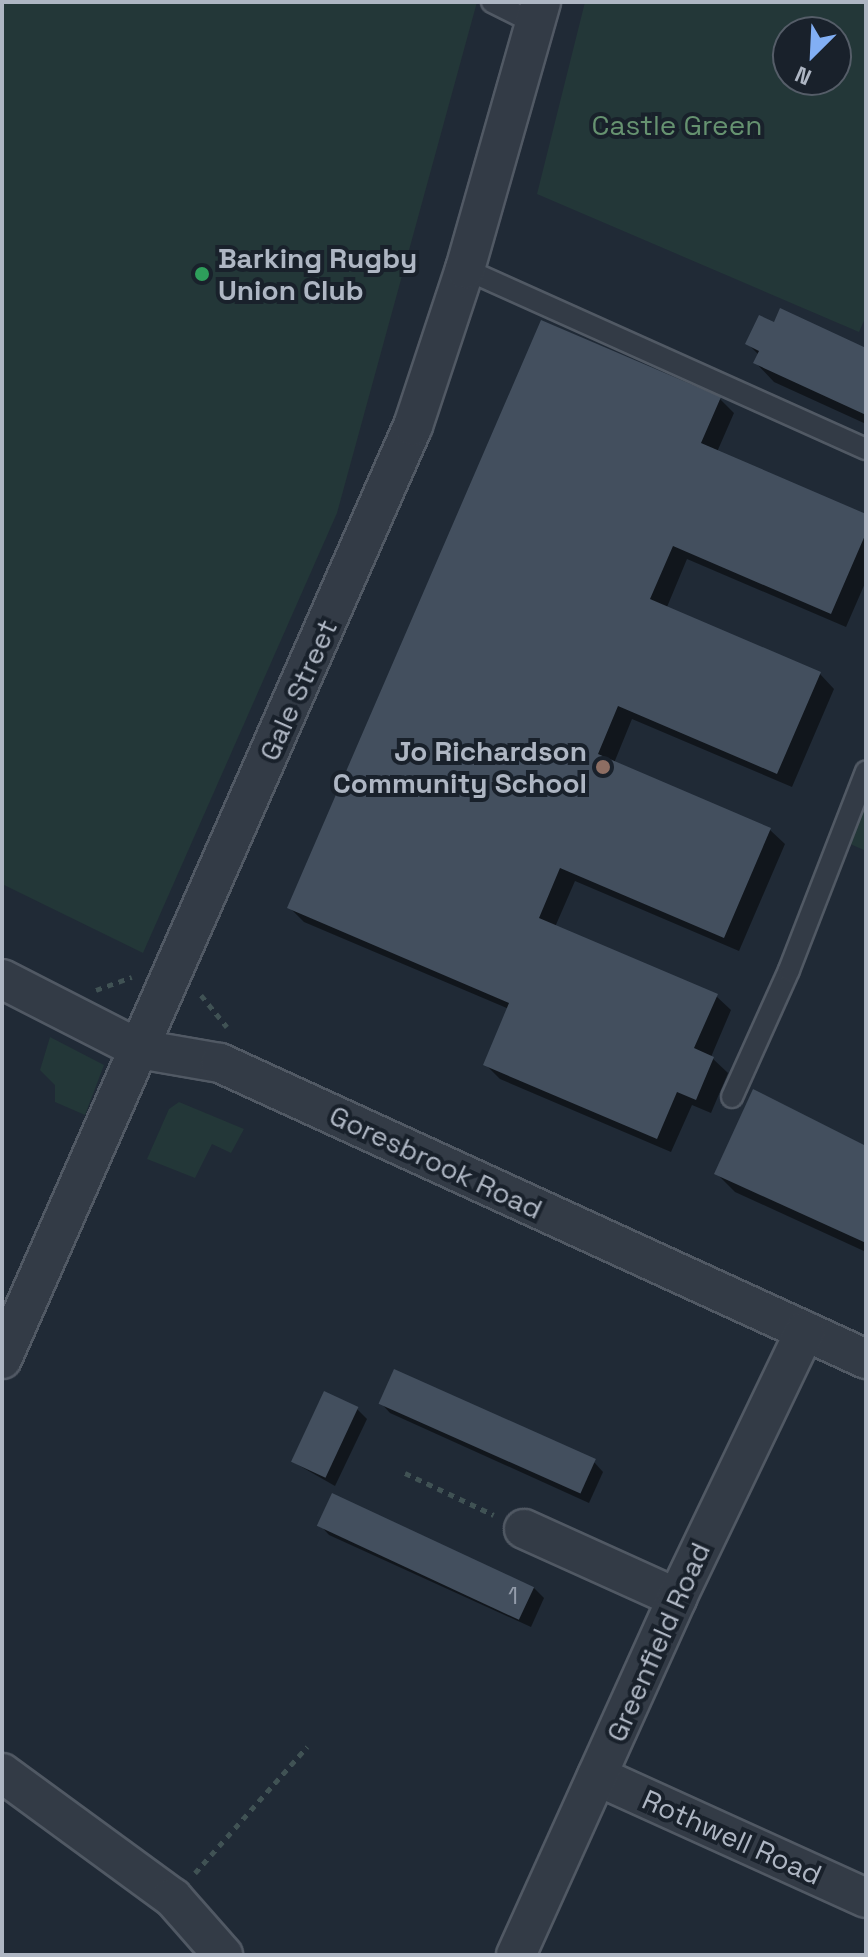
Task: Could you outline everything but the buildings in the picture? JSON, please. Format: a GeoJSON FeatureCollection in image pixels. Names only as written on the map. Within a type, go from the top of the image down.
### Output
{"type":"FeatureCollection","features":[{"type":"Feature","properties":{"kind":"street","name":"Gale Street"},"geometry":{"type":"LineString","coordinates":[[2,1359],[413,426],[465,269],[538,13]]}},
{"type":"Feature","properties":{"kind":"street","name":"Goresbrook Road"},"geometry":{"type":"LineString","coordinates":[[2,979],[139,1049],[220,1063],[866,1359]]}},
{"type":"Feature","properties":{"kind":"street","name":"Greenfield Road"},"geometry":{"type":"LineString","coordinates":[[516,1955],[677,1598],[805,1331]]}},
{"type":"Feature","properties":{"kind":"street"},"geometry":{"type":"LineString","coordinates":[[524,1529],[677,1598]]}},
{"type":"Feature","properties":{"kind":"street"},"geometry":{"type":"LineString","coordinates":[[2,1773],[173,1898],[223,1955]]}},
{"type":"Feature","properties":{"kind":"street","name":"Rothwell Road"},"geometry":{"type":"LineString","coordinates":[[597,1776],[866,1898]]}},
{"type":"Feature","properties":{"kind":"lane"},"geometry":{"type":"LineString","coordinates":[[492,2],[538,13]]}},
{"type":"Feature","properties":{"kind":"lane"},"geometry":{"type":"LineString","coordinates":[[465,269],[866,449]]}},
{"type":"Feature","properties":{"kind":"lane"},"geometry":{"type":"LineString","coordinates":[[732,1097],[777,998],[866,771]]}},
{"type":"Feature","properties":{"kind":"path"},"geometry":{"type":"LineString","coordinates":[[405,1473],[524,1529]]}},
{"type":"Feature","properties":{"kind":"path"},"geometry":{"type":"LineString","coordinates":[[173,1898],[307,1747]]}},
{"type":"Feature","properties":{"kind":"green space","name":"Barking Rugby Union Club"},"geometry":{"type":"Polygon","coordinates":[[[2,2],[477,2],[337,513],[143,953],[2,884],[2,2]]]}},
{"type":"Feature","properties":{"kind":"green space","name":"Castle Green"},"geometry":{"type":"Polygon","coordinates":[[[585,2],[866,2],[866,316],[859,332],[537,194],[585,2]]]}},
{"type":"Feature","properties":{"kind":"green space"},"geometry":{"type":"Polygon","coordinates":[[[866,802],[866,851],[848,843],[866,802]]]}},
{"type":"Feature","properties":{"kind":"green space"},"geometry":{"type":"Polygon","coordinates":[[[50,1037],[104,1065],[85,1115],[55,1102],[55,1085],[40,1070],[50,1037]]]}},
{"type":"Feature","properties":{"kind":"green space"},"geometry":{"type":"Polygon","coordinates":[[[179,1102],[244,1129],[231,1153],[212,1144],[195,1178],[147,1159],[169,1109],[179,1102]]]}},
{"type":"Feature","properties":{"kind":"place","name":"Barking Rugby Union Club"},"geometry":{"type":"Point","coordinates":[202,274]}},
{"type":"Feature","properties":{"kind":"place","name":"Jo Richardson Community School"},"geometry":{"type":"Point","coordinates":[603,767]}}]}
